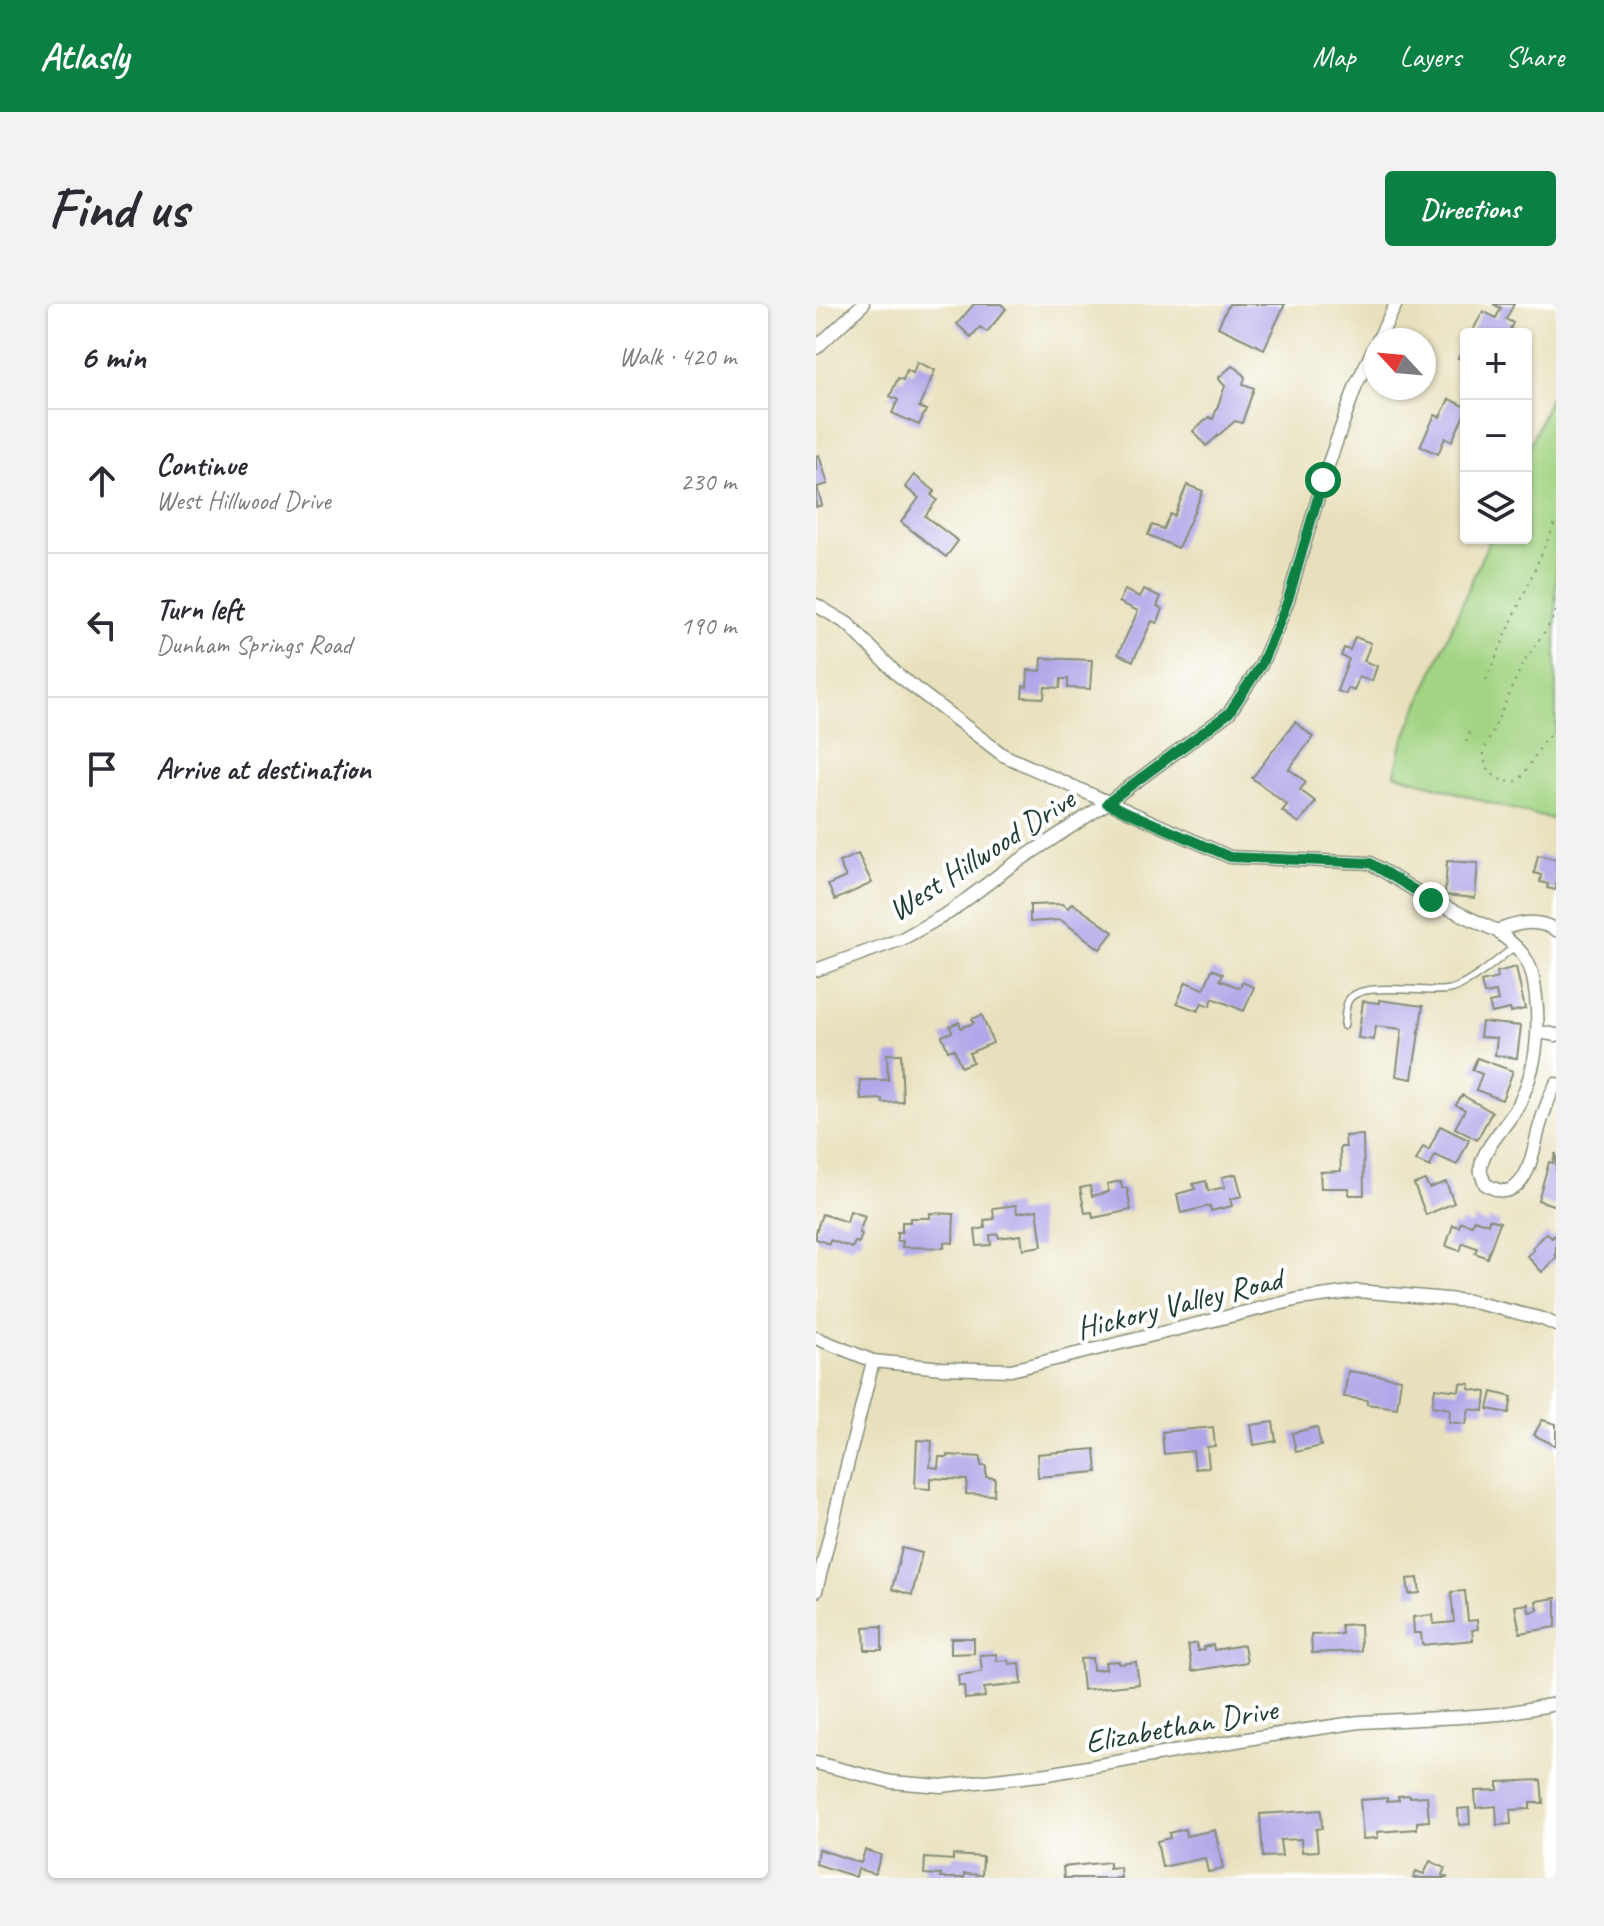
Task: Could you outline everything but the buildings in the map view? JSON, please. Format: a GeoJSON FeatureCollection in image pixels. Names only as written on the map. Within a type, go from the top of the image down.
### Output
{"type":"FeatureCollection","features":[{"type":"Feature","properties":{"kind":"street"},"geometry":{"type":"LineString","coordinates":[[816,348],[863,304]]}},
{"type":"Feature","properties":{"kind":"street","name":"West Hillwood Drive"},"geometry":{"type":"LineString","coordinates":[[1384,328],[1396,304]]}},
{"type":"Feature","properties":{"kind":"street","name":"West Hillwood Drive"},"geometry":{"type":"LineString","coordinates":[[816,970],[902,939],[950,912],[1008,868],[1107,803],[1229,713],[1261,665],[1288,600],[1324,477],[1364,369]]}},
{"type":"Feature","properties":{"kind":"street"},"geometry":{"type":"LineString","coordinates":[[816,605],[848,624],[898,675],[1003,755],[1230,857],[1370,863],[1431,900],[1497,931],[1515,946],[1525,957],[1533,974],[1539,1032],[1532,1071],[1518,1107],[1482,1161],[1480,1170],[1485,1184],[1499,1191],[1510,1190],[1520,1182],[1530,1165],[1539,1128],[1556,1084]]}},
{"type":"Feature","properties":{"kind":"street"},"geometry":{"type":"LineString","coordinates":[[1497,931],[1519,922],[1545,923],[1556,930]]}},
{"type":"Feature","properties":{"kind":"street"},"geometry":{"type":"LineString","coordinates":[[1539,1032],[1556,1035]]}},
{"type":"Feature","properties":{"kind":"street","name":"Hickory Valley Road"},"geometry":{"type":"LineString","coordinates":[[816,1338],[873,1361],[942,1368],[1011,1370],[1299,1299],[1358,1291],[1469,1301],[1556,1325]]}},
{"type":"Feature","properties":{"kind":"street"},"geometry":{"type":"LineString","coordinates":[[816,1591],[873,1361]]}},
{"type":"Feature","properties":{"kind":"street","name":"Elizabethan Drive"},"geometry":{"type":"LineString","coordinates":[[816,1763],[892,1782],[941,1786],[1048,1774],[1360,1722],[1473,1716],[1556,1704]]}},
{"type":"Feature","properties":{"kind":"lane"},"geometry":{"type":"LineString","coordinates":[[1344,1026],[1348,1001],[1356,994],[1369,989],[1451,990],[1515,946]]}},
{"type":"Feature","properties":{"kind":"path"},"geometry":{"type":"LineString","coordinates":[[1486,680],[1556,521]]}},
{"type":"Feature","properties":{"kind":"path"},"geometry":{"type":"LineString","coordinates":[[1556,611],[1522,665],[1484,751],[1483,762],[1499,779],[1506,782],[1520,780],[1556,728]]}},
{"type":"Feature","properties":{"kind":"path"},"geometry":{"type":"LineString","coordinates":[[1466,742],[1470,732]]}},
{"type":"Feature","properties":{"kind":"green space"},"geometry":{"type":"Polygon","coordinates":[[[1556,384],[1556,820],[1395,774],[1401,746],[1487,544],[1532,544],[1532,440],[1556,384]]]}},
{"type":"Feature","properties":{"kind":"route"},"geometry":{"type":"LineString","coordinates":[[1323,480],[1278,626],[1261,665],[1229,713],[1107,803],[1230,857],[1370,863],[1431,900]]}}]}
